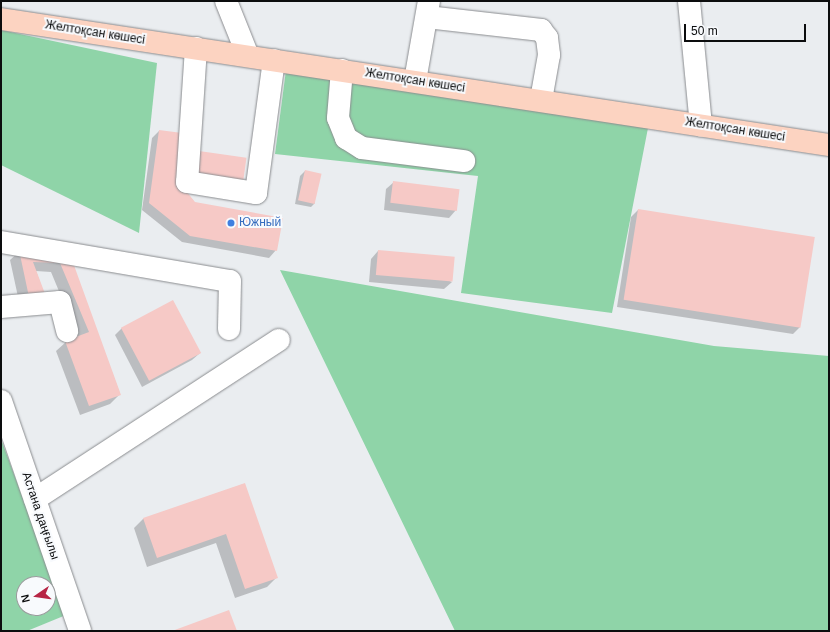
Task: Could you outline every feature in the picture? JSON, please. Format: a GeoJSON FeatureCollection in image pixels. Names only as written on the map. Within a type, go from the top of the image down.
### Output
{"type":"FeatureCollection","features":[{"type":"Feature","properties":{"kind":"main road","name":"Желтоқсан көшесі"},"geometry":{"type":"LineString","coordinates":[[1,19],[829,145]]}},
{"type":"Feature","properties":{"kind":"street"},"geometry":{"type":"LineString","coordinates":[[226,1],[248,56]]}},
{"type":"Feature","properties":{"kind":"street"},"geometry":{"type":"LineString","coordinates":[[689,1],[701,125]]}},
{"type":"Feature","properties":{"kind":"street"},"geometry":{"type":"LineString","coordinates":[[415,81],[428,9],[540,30],[547,38],[549,55],[541,100]]}},
{"type":"Feature","properties":{"kind":"street"},"geometry":{"type":"LineString","coordinates":[[196,48],[187,182],[248,192],[256,193],[274,60]]}},
{"type":"Feature","properties":{"kind":"street"},"geometry":{"type":"LineString","coordinates":[[342,70],[338,118],[346,138],[362,148],[464,161]]}},
{"type":"Feature","properties":{"kind":"street"},"geometry":{"type":"LineString","coordinates":[[1,242],[230,281],[229,330]]}},
{"type":"Feature","properties":{"kind":"street"},"geometry":{"type":"LineString","coordinates":[[1,307],[60,302],[67,332]]}},
{"type":"Feature","properties":{"kind":"street"},"geometry":{"type":"LineString","coordinates":[[35,499],[279,340]]}},
{"type":"Feature","properties":{"kind":"street","name":"Астана даңғылы"},"geometry":{"type":"LineString","coordinates":[[1,401],[35,499],[77,630]]}},
{"type":"Feature","properties":{"kind":"green space"},"geometry":{"type":"Polygon","coordinates":[[[1,30],[157,63],[139,233],[1,165],[1,30]]]}},
{"type":"Feature","properties":{"kind":"green space"},"geometry":{"type":"Polygon","coordinates":[[[286,70],[648,128],[612,313],[461,293],[478,176],[275,154],[286,70]]]}},
{"type":"Feature","properties":{"kind":"green space"},"geometry":{"type":"Polygon","coordinates":[[[280,270],[714,346],[829,356],[829,631],[455,631],[280,270]]]}},
{"type":"Feature","properties":{"kind":"green space"},"geometry":{"type":"Polygon","coordinates":[[[1,439],[52,576],[16,576],[16,616],[56,616],[56,588],[66,615],[27,631],[1,631],[1,439]]]}},
{"type":"Feature","properties":{"kind":"building"},"geometry":{"type":"Polygon","coordinates":[[[159,130],[182,133],[178,181],[195,202],[283,218],[277,251],[190,236],[149,203],[159,130]]]}},
{"type":"Feature","properties":{"kind":"building"},"geometry":{"type":"Polygon","coordinates":[[[192,150],[246,158],[243,182],[189,175],[192,150]]]}},
{"type":"Feature","properties":{"kind":"building"},"geometry":{"type":"Polygon","coordinates":[[[305,170],[322,174],[315,204],[298,200],[305,170]]]}},
{"type":"Feature","properties":{"kind":"building"},"geometry":{"type":"Polygon","coordinates":[[[393,181],[460,189],[457,211],[390,203],[393,181]]]}},
{"type":"Feature","properties":{"kind":"building"},"geometry":{"type":"Polygon","coordinates":[[[638,209],[815,237],[800,328],[624,300],[638,209]]]}},
{"type":"Feature","properties":{"kind":"building"},"geometry":{"type":"Polygon","coordinates":[[[19,250],[71,257],[121,395],[89,406],[65,341],[89,332],[60,263],[33,262],[47,299],[29,297],[19,250]]]}},
{"type":"Feature","properties":{"kind":"building"},"geometry":{"type":"Polygon","coordinates":[[[378,250],[455,257],[453,282],[376,275],[378,250]]]}},
{"type":"Feature","properties":{"kind":"building"},"geometry":{"type":"Polygon","coordinates":[[[173,300],[201,353],[149,381],[121,328],[173,300]]]}},
{"type":"Feature","properties":{"kind":"building"},"geometry":{"type":"Polygon","coordinates":[[[245,483],[278,578],[245,589],[226,534],[157,558],[143,518],[245,483]]]}},
{"type":"Feature","properties":{"kind":"building"},"geometry":{"type":"Polygon","coordinates":[[[229,610],[237,631],[172,631],[229,610]]]}},
{"type":"Feature","properties":{"kind":"place","name":"Южный"},"geometry":{"type":"Point","coordinates":[231,223]}}]}
